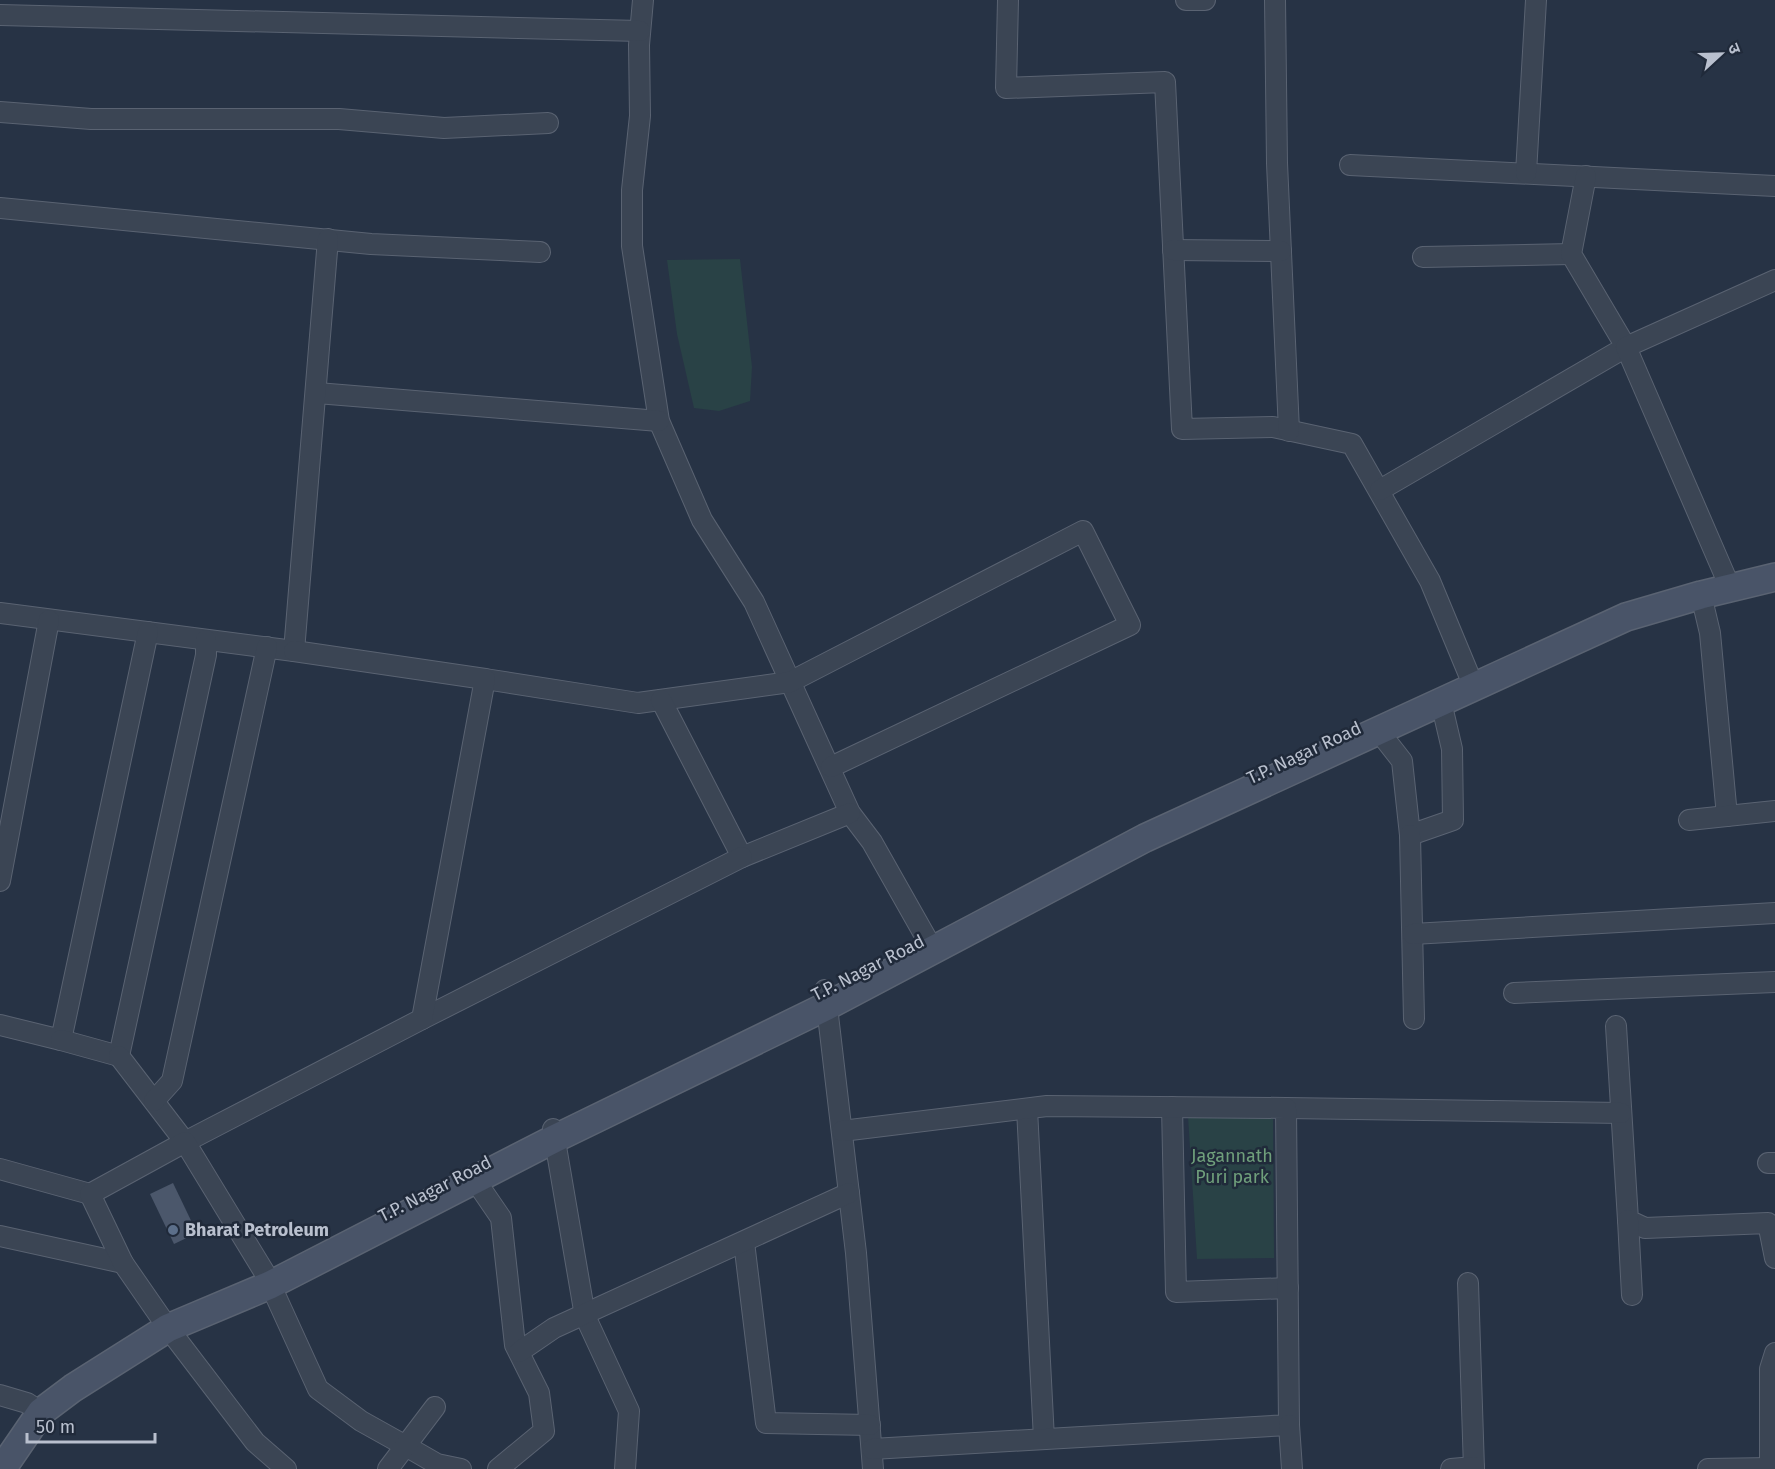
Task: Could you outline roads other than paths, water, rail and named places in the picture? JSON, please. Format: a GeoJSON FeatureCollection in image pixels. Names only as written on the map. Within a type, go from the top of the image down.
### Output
{"type":"FeatureCollection","features":[{"type":"Feature","properties":{"kind":"main road","name":"T.P. Nagar Road"},"geometry":{"type":"LineString","coordinates":[[0,1440],[34,1407],[62,1372],[163,1322],[249,1284],[268,1280],[826,998],[930,944],[1109,842],[1472,681],[1617,609],[1775,564]]}},
{"type":"Feature","properties":{"kind":"main road"},"geometry":{"type":"LineString","coordinates":[[930,944],[1145,838],[1377,729],[1441,702],[1472,681],[1626,617],[1701,595],[1775,577]]}},
{"type":"Feature","properties":{"kind":"main road"},"geometry":{"type":"LineString","coordinates":[[268,1280],[475,1180],[553,1134]]}},
{"type":"Feature","properties":{"kind":"main road"},"geometry":{"type":"LineString","coordinates":[[2,1469],[34,1407]]}},
{"type":"Feature","properties":{"kind":"street"},"geometry":{"type":"LineString","coordinates":[[643,0],[640,32],[640,116],[632,190],[632,246],[659,421],[702,520],[753,602],[850,813],[872,842],[930,944]]}},
{"type":"Feature","properties":{"kind":"street"},"geometry":{"type":"LineString","coordinates":[[1008,0],[1006,88],[1165,82],[1182,429],[1274,427],[1352,444],[1430,581],[1472,681]]}},
{"type":"Feature","properties":{"kind":"street"},"geometry":{"type":"LineString","coordinates":[[1186,0],[1205,0]]}},
{"type":"Feature","properties":{"kind":"street"},"geometry":{"type":"LineString","coordinates":[[1275,0],[1281,251],[1289,431]]}},
{"type":"Feature","properties":{"kind":"street"},"geometry":{"type":"LineString","coordinates":[[1526,172],[1536,0]]}},
{"type":"Feature","properties":{"kind":"street"},"geometry":{"type":"LineString","coordinates":[[0,15],[640,32]]}},
{"type":"Feature","properties":{"kind":"street"},"geometry":{"type":"LineString","coordinates":[[0,112],[91,119],[339,119],[444,128],[548,123]]}},
{"type":"Feature","properties":{"kind":"street"},"geometry":{"type":"LineString","coordinates":[[1350,165],[1775,186]]}},
{"type":"Feature","properties":{"kind":"street"},"geometry":{"type":"LineString","coordinates":[[1586,176],[1571,254],[1626,347],[1726,578]]}},
{"type":"Feature","properties":{"kind":"street"},"geometry":{"type":"LineString","coordinates":[[0,208],[371,244],[540,252]]}},
{"type":"Feature","properties":{"kind":"street"},"geometry":{"type":"LineString","coordinates":[[294,651],[328,239]]}},
{"type":"Feature","properties":{"kind":"street"},"geometry":{"type":"LineString","coordinates":[[1173,249],[1281,251]]}},
{"type":"Feature","properties":{"kind":"street"},"geometry":{"type":"LineString","coordinates":[[1423,256],[1571,254]]}},
{"type":"Feature","properties":{"kind":"street"},"geometry":{"type":"LineString","coordinates":[[1380,490],[1626,347],[1775,280]]}},
{"type":"Feature","properties":{"kind":"street"},"geometry":{"type":"LineString","coordinates":[[317,393],[659,421]]}},
{"type":"Feature","properties":{"kind":"street"},"geometry":{"type":"LineString","coordinates":[[0,613],[267,647],[638,703],[790,682],[1083,531],[1130,626],[831,768]]}},
{"type":"Feature","properties":{"kind":"street"},"geometry":{"type":"LineString","coordinates":[[1701,595],[1710,633],[1727,816]]}},
{"type":"Feature","properties":{"kind":"street"},"geometry":{"type":"LineString","coordinates":[[0,881],[49,620]]}},
{"type":"Feature","properties":{"kind":"street"},"geometry":{"type":"LineString","coordinates":[[61,1040],[148,632]]}},
{"type":"Feature","properties":{"kind":"street"},"geometry":{"type":"LineString","coordinates":[[119,1056],[206,655],[206,640]]}},
{"type":"Feature","properties":{"kind":"street"},"geometry":{"type":"LineString","coordinates":[[154,1101],[172,1081],[267,647]]}},
{"type":"Feature","properties":{"kind":"street"},"geometry":{"type":"LineString","coordinates":[[422,1019],[485,679]]}},
{"type":"Feature","properties":{"kind":"street"},"geometry":{"type":"LineString","coordinates":[[661,700],[742,857]]}},
{"type":"Feature","properties":{"kind":"street"},"geometry":{"type":"LineString","coordinates":[[1410,835],[1453,820],[1452,749],[1441,702]]}},
{"type":"Feature","properties":{"kind":"street"},"geometry":{"type":"LineString","coordinates":[[1377,729],[1402,761],[1410,835],[1414,1019]]}},
{"type":"Feature","properties":{"kind":"street"},"geometry":{"type":"LineString","coordinates":[[1689,820],[1775,811]]}},
{"type":"Feature","properties":{"kind":"street"},"geometry":{"type":"LineString","coordinates":[[0,1169],[90,1194],[422,1019],[742,857],[850,813]]}},
{"type":"Feature","properties":{"kind":"street"},"geometry":{"type":"LineString","coordinates":[[1413,934],[1775,912]]}},
{"type":"Feature","properties":{"kind":"street"},"geometry":{"type":"LineString","coordinates":[[1514,993],[1775,982]]}},
{"type":"Feature","properties":{"kind":"street"},"geometry":{"type":"LineString","coordinates":[[826,998],[849,1193],[873,1469]]}},
{"type":"Feature","properties":{"kind":"street"},"geometry":{"type":"LineString","coordinates":[[0,1025],[119,1056],[185,1142],[268,1280],[318,1389],[361,1421],[437,1464],[461,1469]]}},
{"type":"Feature","properties":{"kind":"street"},"geometry":{"type":"LineString","coordinates":[[1616,1026],[1632,1295]]}},
{"type":"Feature","properties":{"kind":"street"},"geometry":{"type":"LineString","coordinates":[[842,1131],[1047,1106],[1622,1113]]}},
{"type":"Feature","properties":{"kind":"street"},"geometry":{"type":"LineString","coordinates":[[1172,1107],[1176,1292],[1288,1288]]}},
{"type":"Feature","properties":{"kind":"street"},"geometry":{"type":"LineString","coordinates":[[1286,1108],[1289,1425],[1292,1469]]}},
{"type":"Feature","properties":{"kind":"street"},"geometry":{"type":"LineString","coordinates":[[1027,1109],[1044,1439]]}},
{"type":"Feature","properties":{"kind":"street"},"geometry":{"type":"LineString","coordinates":[[553,1134],[585,1316],[629,1411],[625,1469]]}},
{"type":"Feature","properties":{"kind":"street"},"geometry":{"type":"LineString","coordinates":[[475,1180],[501,1218],[515,1344],[539,1393],[544,1431],[498,1469]]}},
{"type":"Feature","properties":{"kind":"street"},"geometry":{"type":"LineString","coordinates":[[519,1352],[554,1328],[585,1316],[849,1193]]}},
{"type":"Feature","properties":{"kind":"street"},"geometry":{"type":"LineString","coordinates":[[90,1194],[123,1263],[163,1322],[255,1442],[286,1469]]}},
{"type":"Feature","properties":{"kind":"street"},"geometry":{"type":"LineString","coordinates":[[1628,1220],[1645,1228],[1772,1223],[1775,1258]]}},
{"type":"Feature","properties":{"kind":"street"},"geometry":{"type":"LineString","coordinates":[[0,1236],[123,1263]]}},
{"type":"Feature","properties":{"kind":"street"},"geometry":{"type":"LineString","coordinates":[[744,1242],[766,1423],[870,1425]]}},
{"type":"Feature","properties":{"kind":"street"},"geometry":{"type":"LineString","coordinates":[[1451,1469],[1474,1468],[1468,1283]]}},
{"type":"Feature","properties":{"kind":"street"},"geometry":{"type":"LineString","coordinates":[[1708,1469],[1770,1468],[1773,1363]]}},
{"type":"Feature","properties":{"kind":"street"},"geometry":{"type":"LineString","coordinates":[[0,1395],[34,1407]]}},
{"type":"Feature","properties":{"kind":"street"},"geometry":{"type":"LineString","coordinates":[[388,1469],[435,1407]]}},
{"type":"Feature","properties":{"kind":"street"},"geometry":{"type":"LineString","coordinates":[[872,1449],[1289,1425]]}},
{"type":"Feature","properties":{"kind":"place","name":"Bharat Petroleum"},"geometry":{"type":"Point","coordinates":[173,1230]}},
{"type":"Feature","properties":{"kind":"park label","name":"Jagannath Puri park"},"geometry":{"type":"Point","coordinates":[1232,1166]}}]}
